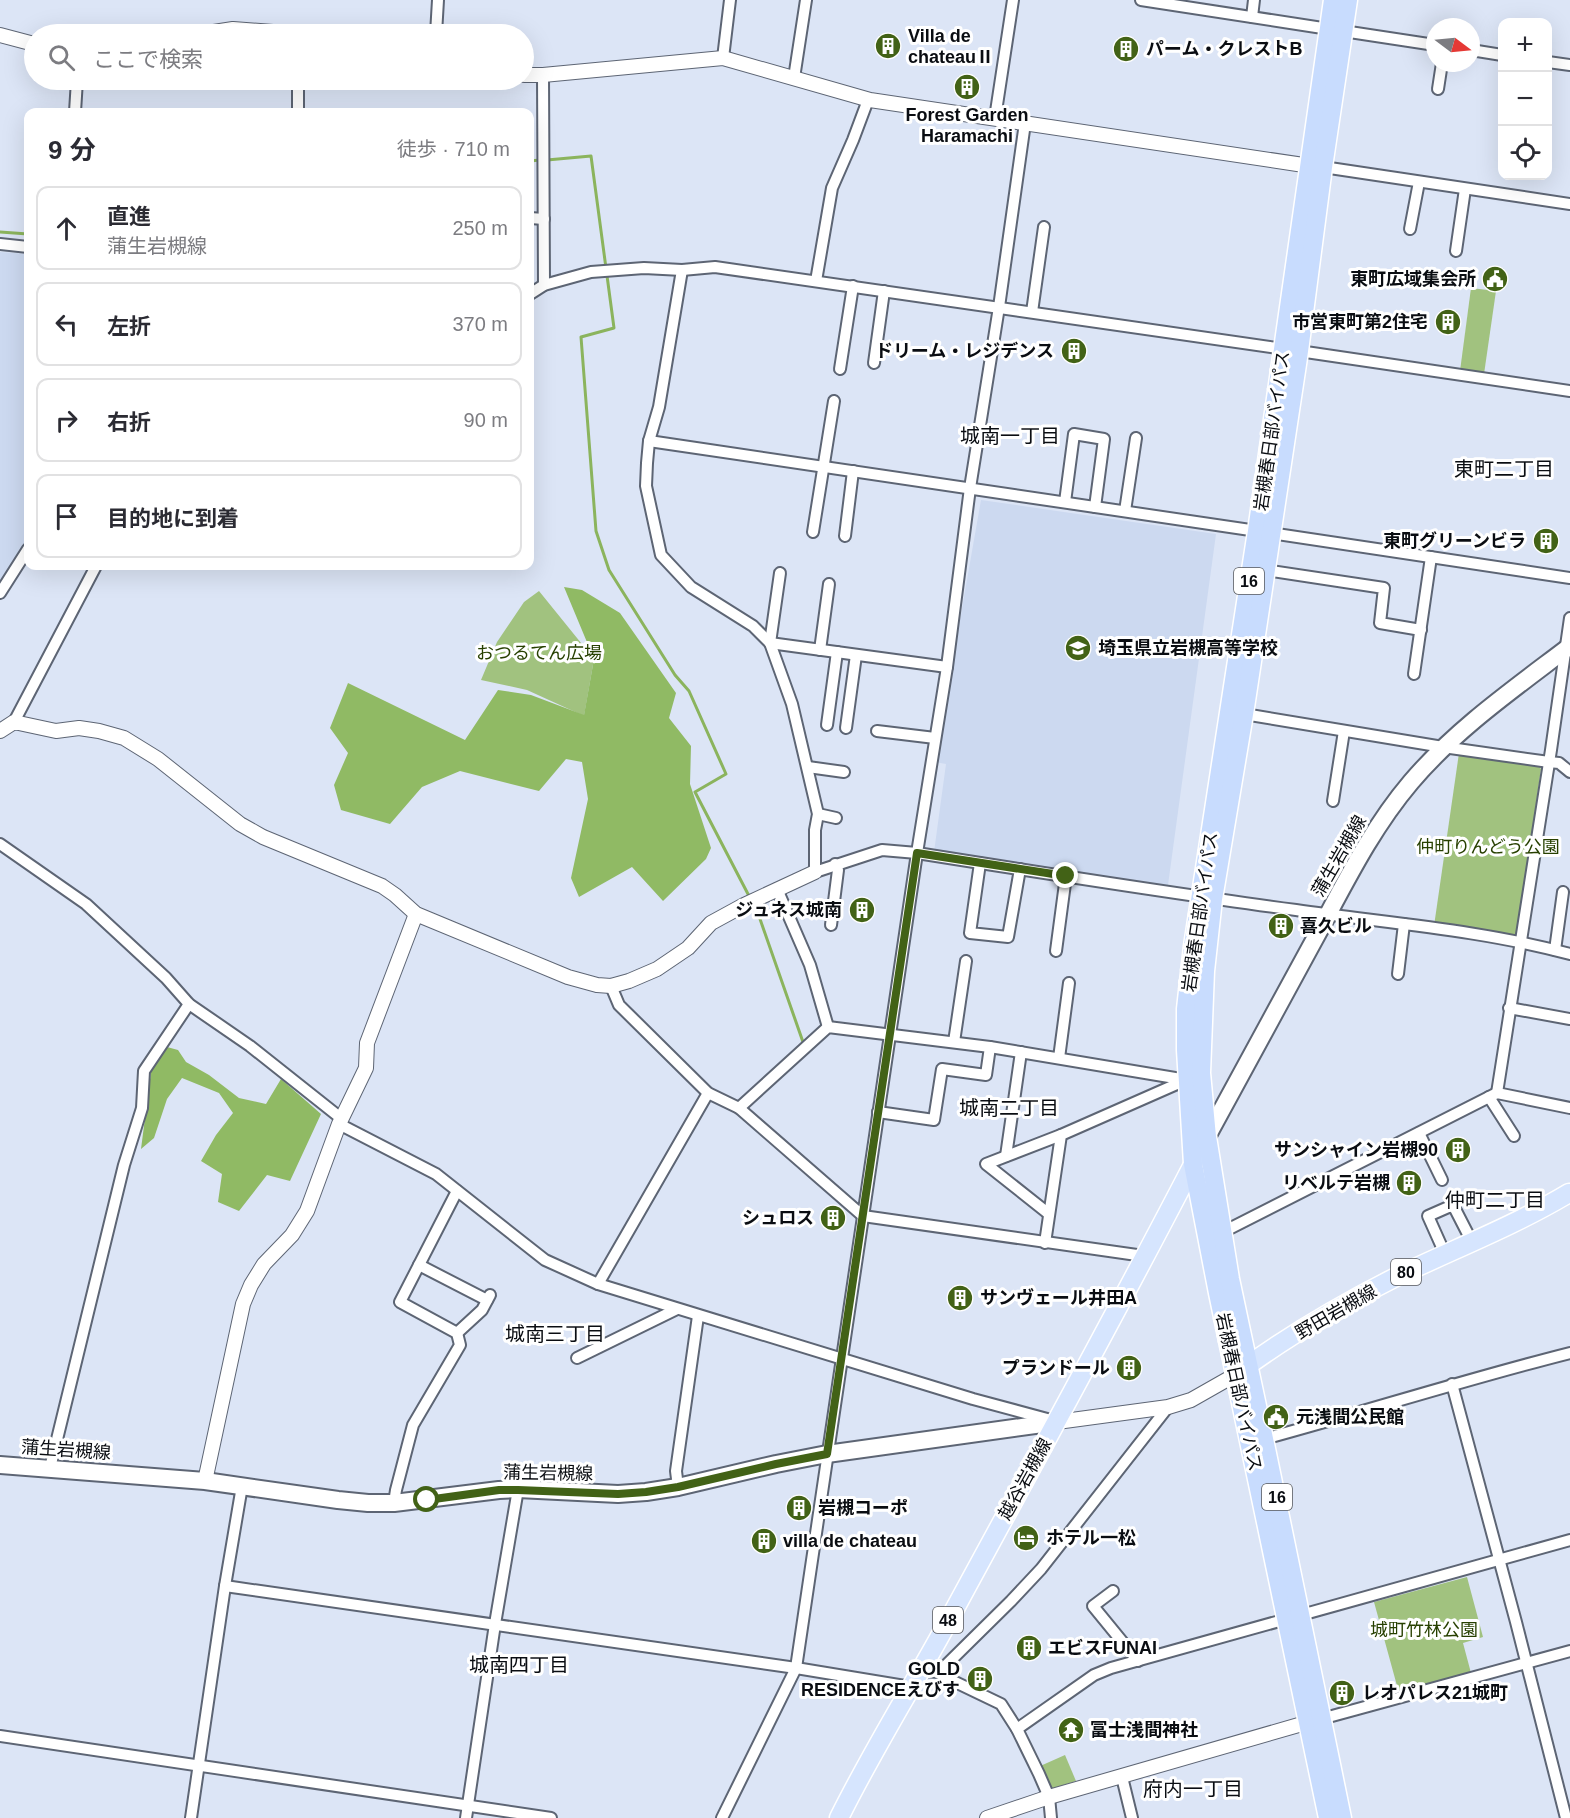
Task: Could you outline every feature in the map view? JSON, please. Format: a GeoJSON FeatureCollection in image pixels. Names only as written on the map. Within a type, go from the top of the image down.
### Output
{"type":"FeatureCollection","features":[{"type":"Feature","properties":{"kind":"highway","name":"岩槻春日部バイパス"},"geometry":{"type":"LineString","coordinates":[[1294,1617],[1264,1438],[1242,1370],[1207,1137],[1201,1073],[1207,898],[1264,532],[1317,167],[1336,30],[1333,0]]}},
{"type":"Feature","properties":{"kind":"highway","name":"岩槻春日部バイパス"},"geometry":{"type":"LineString","coordinates":[[1336,30],[1348,0]]}},
{"type":"Feature","properties":{"kind":"highway","name":"岩槻春日部バイパス"},"geometry":{"type":"LineString","coordinates":[[1264,532],[1265,570],[1244,714],[1207,898],[1193,946],[1186,1009],[1187,1080],[1193,1164],[1242,1370],[1294,1617],[1314,1720],[1328,1818]]}},
{"type":"Feature","properties":{"kind":"highway","name":"岩槻春日部バイパス"},"geometry":{"type":"LineString","coordinates":[[1314,1720],[1342,1818]]}},
{"type":"Feature","properties":{"kind":"main road","name":"蒲生岩槻線"},"geometry":{"type":"LineString","coordinates":[[1207,1137],[1350,872],[1387,812],[1443,747],[1483,713],[1568,648]]}},
{"type":"Feature","properties":{"kind":"main road","name":"越谷岩槻線"},"geometry":{"type":"LineString","coordinates":[[839,1818],[911,1687],[930,1671],[1057,1422],[1207,1137]]}},
{"type":"Feature","properties":{"kind":"main road","name":"野田岩槻線"},"geometry":{"type":"LineString","coordinates":[[1242,1370],[1323,1317],[1395,1278],[1543,1209],[1570,1193]]}},
{"type":"Feature","properties":{"kind":"main road","name":"蒲生岩槻線"},"geometry":{"type":"LineString","coordinates":[[0,1465],[205,1481],[368,1503],[394,1503],[499,1490],[618,1494],[678,1487],[827,1454],[1057,1422]]}},
{"type":"Feature","properties":{"kind":"street"},"geometry":{"type":"LineString","coordinates":[[437,24],[438,0]]}},
{"type":"Feature","properties":{"kind":"street"},"geometry":{"type":"LineString","coordinates":[[723,58],[730,0]]}},
{"type":"Feature","properties":{"kind":"street"},"geometry":{"type":"LineString","coordinates":[[794,78],[806,0]]}},
{"type":"Feature","properties":{"kind":"street"},"geometry":{"type":"LineString","coordinates":[[995,118],[1012,0]]}},
{"type":"Feature","properties":{"kind":"street"},"geometry":{"type":"LineString","coordinates":[[1140,0],[1171,2],[1426,44]]}},
{"type":"Feature","properties":{"kind":"street"},"geometry":{"type":"LineString","coordinates":[[1252,17],[1254,0]]}},
{"type":"Feature","properties":{"kind":"street"},"geometry":{"type":"LineString","coordinates":[[0,35],[24,41]]}},
{"type":"Feature","properties":{"kind":"street"},"geometry":{"type":"LineString","coordinates":[[1480,51],[1498,54]]}},
{"type":"Feature","properties":{"kind":"street"},"geometry":{"type":"LineString","coordinates":[[534,75],[723,58],[868,100],[1570,204]]}},
{"type":"Feature","properties":{"kind":"street"},"geometry":{"type":"LineString","coordinates":[[1552,63],[1570,65]]}},
{"type":"Feature","properties":{"kind":"street"},"geometry":{"type":"LineString","coordinates":[[1437,89],[1440,72]]}},
{"type":"Feature","properties":{"kind":"street"},"geometry":{"type":"LineString","coordinates":[[543,75],[544,285]]}},
{"type":"Feature","properties":{"kind":"street"},"geometry":{"type":"LineString","coordinates":[[75,108],[76,90]]}},
{"type":"Feature","properties":{"kind":"street"},"geometry":{"type":"LineString","coordinates":[[298,90],[298,108]]}},
{"type":"Feature","properties":{"kind":"street"},"geometry":{"type":"LineString","coordinates":[[816,280],[832,188],[868,100]]}},
{"type":"Feature","properties":{"kind":"street"},"geometry":{"type":"LineString","coordinates":[[722,1818],[796,1668],[917,853],[947,667],[970,488],[999,307],[1024,123]]}},
{"type":"Feature","properties":{"kind":"street"},"geometry":{"type":"LineString","coordinates":[[1410,229],[1419,182]]}},
{"type":"Feature","properties":{"kind":"street"},"geometry":{"type":"LineString","coordinates":[[1456,251],[1465,189]]}},
{"type":"Feature","properties":{"kind":"street"},"geometry":{"type":"LineString","coordinates":[[534,218],[544,219]]}},
{"type":"Feature","properties":{"kind":"street"},"geometry":{"type":"LineString","coordinates":[[1032,312],[1044,227]]}},
{"type":"Feature","properties":{"kind":"street"},"geometry":{"type":"LineString","coordinates":[[0,244],[24,247]]}},
{"type":"Feature","properties":{"kind":"street"},"geometry":{"type":"LineString","coordinates":[[534,291],[544,285],[591,272],[644,268],[682,270],[715,267],[1570,391]]}},
{"type":"Feature","properties":{"kind":"street"},"geometry":{"type":"LineString","coordinates":[[682,270],[659,407],[650,441],[646,486],[661,555],[691,587],[753,626],[770,644],[947,667]]}},
{"type":"Feature","properties":{"kind":"street"},"geometry":{"type":"LineString","coordinates":[[840,369],[853,286]]}},
{"type":"Feature","properties":{"kind":"street"},"geometry":{"type":"LineString","coordinates":[[874,363],[884,291]]}},
{"type":"Feature","properties":{"kind":"street"},"geometry":{"type":"LineString","coordinates":[[813,532],[834,401]]}},
{"type":"Feature","properties":{"kind":"street"},"geometry":{"type":"LineString","coordinates":[[1065,502],[1074,434],[1104,439],[1095,507]]}},
{"type":"Feature","properties":{"kind":"street"},"geometry":{"type":"LineString","coordinates":[[1125,511],[1136,438]]}},
{"type":"Feature","properties":{"kind":"street"},"geometry":{"type":"LineString","coordinates":[[650,441],[1570,578]]}},
{"type":"Feature","properties":{"kind":"street"},"geometry":{"type":"LineString","coordinates":[[845,536],[853,471]]}},
{"type":"Feature","properties":{"kind":"street"},"geometry":{"type":"LineString","coordinates":[[0,593],[24,555]]}},
{"type":"Feature","properties":{"kind":"street"},"geometry":{"type":"LineString","coordinates":[[1414,674],[1431,557]]}},
{"type":"Feature","properties":{"kind":"street"},"geometry":{"type":"LineString","coordinates":[[0,731],[14,722],[94,570]]}},
{"type":"Feature","properties":{"kind":"street"},"geometry":{"type":"LineString","coordinates":[[1265,570],[1384,588],[1380,623],[1420,630]]}},
{"type":"Feature","properties":{"kind":"street"},"geometry":{"type":"LineString","coordinates":[[780,573],[770,631],[770,644],[792,704],[818,814],[815,830],[815,872]]}},
{"type":"Feature","properties":{"kind":"street"},"geometry":{"type":"LineString","coordinates":[[820,650],[829,584]]}},
{"type":"Feature","properties":{"kind":"street"},"geometry":{"type":"LineString","coordinates":[[1514,1136],[1493,1095],[1521,942],[1568,648],[1570,618]]}},
{"type":"Feature","properties":{"kind":"street"},"geometry":{"type":"LineString","coordinates":[[827,725],[837,652]]}},
{"type":"Feature","properties":{"kind":"street"},"geometry":{"type":"LineString","coordinates":[[846,728],[856,655]]}},
{"type":"Feature","properties":{"kind":"street"},"geometry":{"type":"LineString","coordinates":[[1244,714],[1443,747],[1559,763],[1570,771]]}},
{"type":"Feature","properties":{"kind":"street"},"geometry":{"type":"LineString","coordinates":[[14,722],[56,731],[79,728],[124,738],[158,759],[240,824],[263,837],[382,885],[417,914],[568,977],[597,986],[610,986],[629,981],[657,969],[688,948],[711,924],[744,905],[835,864],[882,850],[917,853],[1207,898],[1404,924],[1521,942],[1570,954]]}},
{"type":"Feature","properties":{"kind":"street"},"geometry":{"type":"LineString","coordinates":[[877,731],[935,738]]}},
{"type":"Feature","properties":{"kind":"street"},"geometry":{"type":"LineString","coordinates":[[1333,801],[1344,731]]}},
{"type":"Feature","properties":{"kind":"street"},"geometry":{"type":"LineString","coordinates":[[808,768],[844,772]]}},
{"type":"Feature","properties":{"kind":"street"},"geometry":{"type":"LineString","coordinates":[[818,814],[836,818]]}},
{"type":"Feature","properties":{"kind":"street"},"geometry":{"type":"LineString","coordinates":[[0,844],[86,904],[166,978],[189,1004],[250,1046],[340,1121],[436,1174],[545,1260],[598,1284],[973,1399],[1057,1422],[1168,1407],[1191,1400],[1242,1370]]}},
{"type":"Feature","properties":{"kind":"street"},"geometry":{"type":"LineString","coordinates":[[980,863],[970,933],[1008,937],[1020,869]]}},
{"type":"Feature","properties":{"kind":"street"},"geometry":{"type":"LineString","coordinates":[[831,925],[838,870],[835,864]]}},
{"type":"Feature","properties":{"kind":"street"},"geometry":{"type":"LineString","coordinates":[[1056,951],[1066,876]]}},
{"type":"Feature","properties":{"kind":"street"},"geometry":{"type":"LineString","coordinates":[[777,889],[810,965],[828,1027]]}},
{"type":"Feature","properties":{"kind":"street"},"geometry":{"type":"LineString","coordinates":[[1555,950],[1563,892]]}},
{"type":"Feature","properties":{"kind":"street"},"geometry":{"type":"LineString","coordinates":[[205,1481],[243,1304],[264,1264],[303,1221],[340,1121],[366,1068],[367,1043],[417,914]]}},
{"type":"Feature","properties":{"kind":"street"},"geometry":{"type":"LineString","coordinates":[[1398,974],[1404,924]]}},
{"type":"Feature","properties":{"kind":"street"},"geometry":{"type":"LineString","coordinates":[[954,1042],[966,961]]}},
{"type":"Feature","properties":{"kind":"street"},"geometry":{"type":"LineString","coordinates":[[1059,1059],[1069,983]]}},
{"type":"Feature","properties":{"kind":"street"},"geometry":{"type":"LineString","coordinates":[[610,986],[619,1005],[708,1093],[739,1108],[863,1216],[1144,1256]]}},
{"type":"Feature","properties":{"kind":"street"},"geometry":{"type":"LineString","coordinates":[[50,1468],[124,1165],[142,1108],[144,1071],[189,1004]]}},
{"type":"Feature","properties":{"kind":"street"},"geometry":{"type":"LineString","coordinates":[[1509,1008],[1570,1019]]}},
{"type":"Feature","properties":{"kind":"street"},"geometry":{"type":"LineString","coordinates":[[739,1108],[828,1027],[990,1047],[1187,1080]]}},
{"type":"Feature","properties":{"kind":"street"},"geometry":{"type":"LineString","coordinates":[[878,1112],[934,1120],[942,1069],[986,1075],[990,1047]]}},
{"type":"Feature","properties":{"kind":"street"},"geometry":{"type":"LineString","coordinates":[[1006,1156],[1021,1052]]}},
{"type":"Feature","properties":{"kind":"street"},"geometry":{"type":"LineString","coordinates":[[1049,1214],[986,1164],[1061,1135],[1187,1080]]}},
{"type":"Feature","properties":{"kind":"street"},"geometry":{"type":"LineString","coordinates":[[598,1284],[708,1093]]}},
{"type":"Feature","properties":{"kind":"street"},"geometry":{"type":"LineString","coordinates":[[1221,1233],[1493,1095],[1570,1108]]}},
{"type":"Feature","properties":{"kind":"street"},"geometry":{"type":"LineString","coordinates":[[1419,1133],[1442,1180]]}},
{"type":"Feature","properties":{"kind":"street"},"geometry":{"type":"LineString","coordinates":[[1045,1243],[1061,1135]]}},
{"type":"Feature","properties":{"kind":"street"},"geometry":{"type":"LineString","coordinates":[[457,1333],[400,1302],[458,1191]]}},
{"type":"Feature","properties":{"kind":"street"},"geometry":{"type":"LineString","coordinates":[[1445,1254],[1428,1216],[1445,1208],[1453,1205],[1472,1242]]}},
{"type":"Feature","properties":{"kind":"street"},"geometry":{"type":"LineString","coordinates":[[419,1265],[489,1297],[482,1310],[457,1333]]}},
{"type":"Feature","properties":{"kind":"street"},"geometry":{"type":"LineString","coordinates":[[577,1358],[677,1309]]}},
{"type":"Feature","properties":{"kind":"street"},"geometry":{"type":"LineString","coordinates":[[678,1487],[676,1471],[698,1316]]}},
{"type":"Feature","properties":{"kind":"street"},"geometry":{"type":"LineString","coordinates":[[394,1503],[414,1425],[459,1345],[457,1333]]}},
{"type":"Feature","properties":{"kind":"street"},"geometry":{"type":"LineString","coordinates":[[1264,1438],[1570,1353]]}},
{"type":"Feature","properties":{"kind":"street"},"geometry":{"type":"LineString","coordinates":[[1452,1384],[1527,1662],[1566,1818]]}},
{"type":"Feature","properties":{"kind":"street"},"geometry":{"type":"LineString","coordinates":[[1051,1818],[1049,1797],[1017,1729],[1001,1704],[930,1671],[1011,1601],[1041,1569],[1168,1407]]}},
{"type":"Feature","properties":{"kind":"street"},"geometry":{"type":"LineString","coordinates":[[191,1818],[242,1486]]}},
{"type":"Feature","properties":{"kind":"street"},"geometry":{"type":"LineString","coordinates":[[466,1818],[495,1623],[518,1490]]}},
{"type":"Feature","properties":{"kind":"street"},"geometry":{"type":"LineString","coordinates":[[1017,1729],[1094,1675],[1111,1668],[1570,1540]]}},
{"type":"Feature","properties":{"kind":"street"},"geometry":{"type":"LineString","coordinates":[[225,1586],[495,1623],[911,1687]]}},
{"type":"Feature","properties":{"kind":"street"},"geometry":{"type":"LineString","coordinates":[[1113,1591],[1093,1606],[1138,1661]]}},
{"type":"Feature","properties":{"kind":"street"},"geometry":{"type":"LineString","coordinates":[[993,1817],[1049,1797],[1314,1720],[1570,1651]]}},
{"type":"Feature","properties":{"kind":"street"},"geometry":{"type":"LineString","coordinates":[[0,1736],[550,1818]]}},
{"type":"Feature","properties":{"kind":"street"},"geometry":{"type":"LineString","coordinates":[[1122,1777],[1131,1818]]}},
{"type":"Feature","properties":{"kind":"shaded area"},"geometry":{"type":"Polygon","coordinates":[[[0,252],[24,254],[24,546],[0,584],[0,252]]]}},
{"type":"Feature","properties":{"kind":"shaded area","name":"埼玉県立岩槻高等学校"},"geometry":{"type":"Polygon","coordinates":[[[981,500],[1216,534],[1168,885],[934,852],[946,764],[935,762],[981,500]]]}},
{"type":"Feature","properties":{"kind":"green space"},"geometry":{"type":"Polygon","coordinates":[[[1471,288],[1496,291],[1484,374],[1460,371],[1471,288]]]}},
{"type":"Feature","properties":{"kind":"green space"},"geometry":{"type":"Polygon","coordinates":[[[564,587],[582,590],[620,613],[676,693],[669,718],[691,746],[690,784],[711,848],[706,859],[663,901],[632,867],[579,897],[571,878],[588,799],[582,762],[566,759],[539,791],[460,771],[422,787],[390,824],[341,810],[334,785],[348,753],[330,728],[348,683],[465,740],[498,690],[531,695],[584,715],[594,659],[564,587]]]}},
{"type":"Feature","properties":{"kind":"green space","name":"おつるてん広場"},"geometry":{"type":"Polygon","coordinates":[[[539,591],[594,659],[584,716],[527,690],[481,680],[497,642],[524,602],[539,591]]]}},
{"type":"Feature","properties":{"kind":"green space","name":"仲町りんどう公園"},"geometry":{"type":"Polygon","coordinates":[[[1459,753],[1538,764],[1541,769],[1517,935],[1514,938],[1434,926],[1459,753]]]}},
{"type":"Feature","properties":{"kind":"green space"},"geometry":{"type":"Polygon","coordinates":[[[167,1047],[178,1050],[186,1062],[209,1075],[239,1098],[266,1104],[281,1079],[321,1114],[290,1181],[267,1175],[239,1211],[218,1202],[222,1174],[201,1161],[216,1135],[233,1113],[219,1093],[182,1078],[167,1099],[154,1138],[141,1149],[151,1072],[167,1047]]]}},
{"type":"Feature","properties":{"kind":"green space","name":"城町竹林公園"},"geometry":{"type":"Polygon","coordinates":[[[1467,1577],[1483,1637],[1463,1643],[1471,1673],[1399,1693],[1374,1602],[1467,1577]]]}},
{"type":"Feature","properties":{"kind":"green space"},"geometry":{"type":"Polygon","coordinates":[[[1065,1755],[1076,1781],[1048,1790],[1038,1767],[1065,1755]]]}},
{"type":"Feature","properties":{"kind":"waterway"},"geometry":{"type":"LineString","coordinates":[[547,160],[591,156],[614,328],[581,337],[596,531],[609,570],[675,675],[689,691],[726,774],[695,792],[749,896]]}},
{"type":"Feature","properties":{"kind":"waterway"},"geometry":{"type":"LineString","coordinates":[[534,161],[540,160]]}},
{"type":"Feature","properties":{"kind":"waterway"},"geometry":{"type":"LineString","coordinates":[[0,232],[24,234]]}},
{"type":"Feature","properties":{"kind":"waterway"},"geometry":{"type":"LineString","coordinates":[[756,910],[803,1042]]}},
{"type":"Feature","properties":{"kind":"place","name":"Villa de chateauⅡ"},"geometry":{"type":"Point","coordinates":[888,46]}},
{"type":"Feature","properties":{"kind":"place","name":"パーム・クレストB"},"geometry":{"type":"Point","coordinates":[1126,49]}},
{"type":"Feature","properties":{"kind":"place","name":"Forest Garden Haramachi"},"geometry":{"type":"Point","coordinates":[967,87]}},
{"type":"Feature","properties":{"kind":"place","name":"東町広域集会所"},"geometry":{"type":"Point","coordinates":[1495,279]}},
{"type":"Feature","properties":{"kind":"place","name":"市営東町第2住宅"},"geometry":{"type":"Point","coordinates":[1448,322]}},
{"type":"Feature","properties":{"kind":"place","name":"ドリーム・レジデンス"},"geometry":{"type":"Point","coordinates":[1074,351]}},
{"type":"Feature","properties":{"kind":"place","name":"東町グリーンビラ"},"geometry":{"type":"Point","coordinates":[1546,541]}},
{"type":"Feature","properties":{"kind":"place","name":"埼玉県立岩槻高等学校"},"geometry":{"type":"Point","coordinates":[1078,648]}},
{"type":"Feature","properties":{"kind":"place","name":"ジュネス城南"},"geometry":{"type":"Point","coordinates":[862,910]}},
{"type":"Feature","properties":{"kind":"place","name":"喜久ビル"},"geometry":{"type":"Point","coordinates":[1281,926]}},
{"type":"Feature","properties":{"kind":"place","name":"サンシャイン岩槻90"},"geometry":{"type":"Point","coordinates":[1458,1150]}},
{"type":"Feature","properties":{"kind":"place","name":"リベルテ岩槻"},"geometry":{"type":"Point","coordinates":[1409,1183]}},
{"type":"Feature","properties":{"kind":"place","name":"シュロス"},"geometry":{"type":"Point","coordinates":[833,1218]}},
{"type":"Feature","properties":{"kind":"place","name":"サンヴェール井田A"},"geometry":{"type":"Point","coordinates":[960,1298]}},
{"type":"Feature","properties":{"kind":"place","name":"プランドール"},"geometry":{"type":"Point","coordinates":[1129,1368]}},
{"type":"Feature","properties":{"kind":"place","name":"元浅間公民館"},"geometry":{"type":"Point","coordinates":[1276,1417]}},
{"type":"Feature","properties":{"kind":"place","name":"岩槻コーポ"},"geometry":{"type":"Point","coordinates":[799,1508]}},
{"type":"Feature","properties":{"kind":"place","name":"ホテル一松"},"geometry":{"type":"Point","coordinates":[1026,1538]}},
{"type":"Feature","properties":{"kind":"place","name":"villa de chateau"},"geometry":{"type":"Point","coordinates":[764,1541]}},
{"type":"Feature","properties":{"kind":"place","name":"エビスFUNAI"},"geometry":{"type":"Point","coordinates":[1029,1648]}},
{"type":"Feature","properties":{"kind":"place","name":"GOLD RESIDENCEえびす"},"geometry":{"type":"Point","coordinates":[980,1679]}},
{"type":"Feature","properties":{"kind":"place","name":"レオパレス21城町"},"geometry":{"type":"Point","coordinates":[1342,1693]}},
{"type":"Feature","properties":{"kind":"place","name":"冨士浅間神社"},"geometry":{"type":"Point","coordinates":[1071,1730]}},
{"type":"Feature","properties":{"kind":"district","name":"城南一丁目"},"geometry":{"type":"Point","coordinates":[1010,436]}},
{"type":"Feature","properties":{"kind":"district","name":"東町二丁目"},"geometry":{"type":"Point","coordinates":[1504,469]}},
{"type":"Feature","properties":{"kind":"district","name":"城南二丁目"},"geometry":{"type":"Point","coordinates":[1009,1108]}},
{"type":"Feature","properties":{"kind":"district","name":"仲町二丁目"},"geometry":{"type":"Point","coordinates":[1495,1200]}},
{"type":"Feature","properties":{"kind":"district","name":"城南三丁目"},"geometry":{"type":"Point","coordinates":[555,1334]}},
{"type":"Feature","properties":{"kind":"district","name":"城南四丁目"},"geometry":{"type":"Point","coordinates":[519,1665]}},
{"type":"Feature","properties":{"kind":"district","name":"府内一丁目"},"geometry":{"type":"Point","coordinates":[1193,1789]}},
{"type":"Feature","properties":{"kind":"route"},"geometry":{"type":"LineString","coordinates":[[427,1500],[499,1490],[618,1494],[646,1492],[827,1454],[917,853],[1066,876]]}}]}
